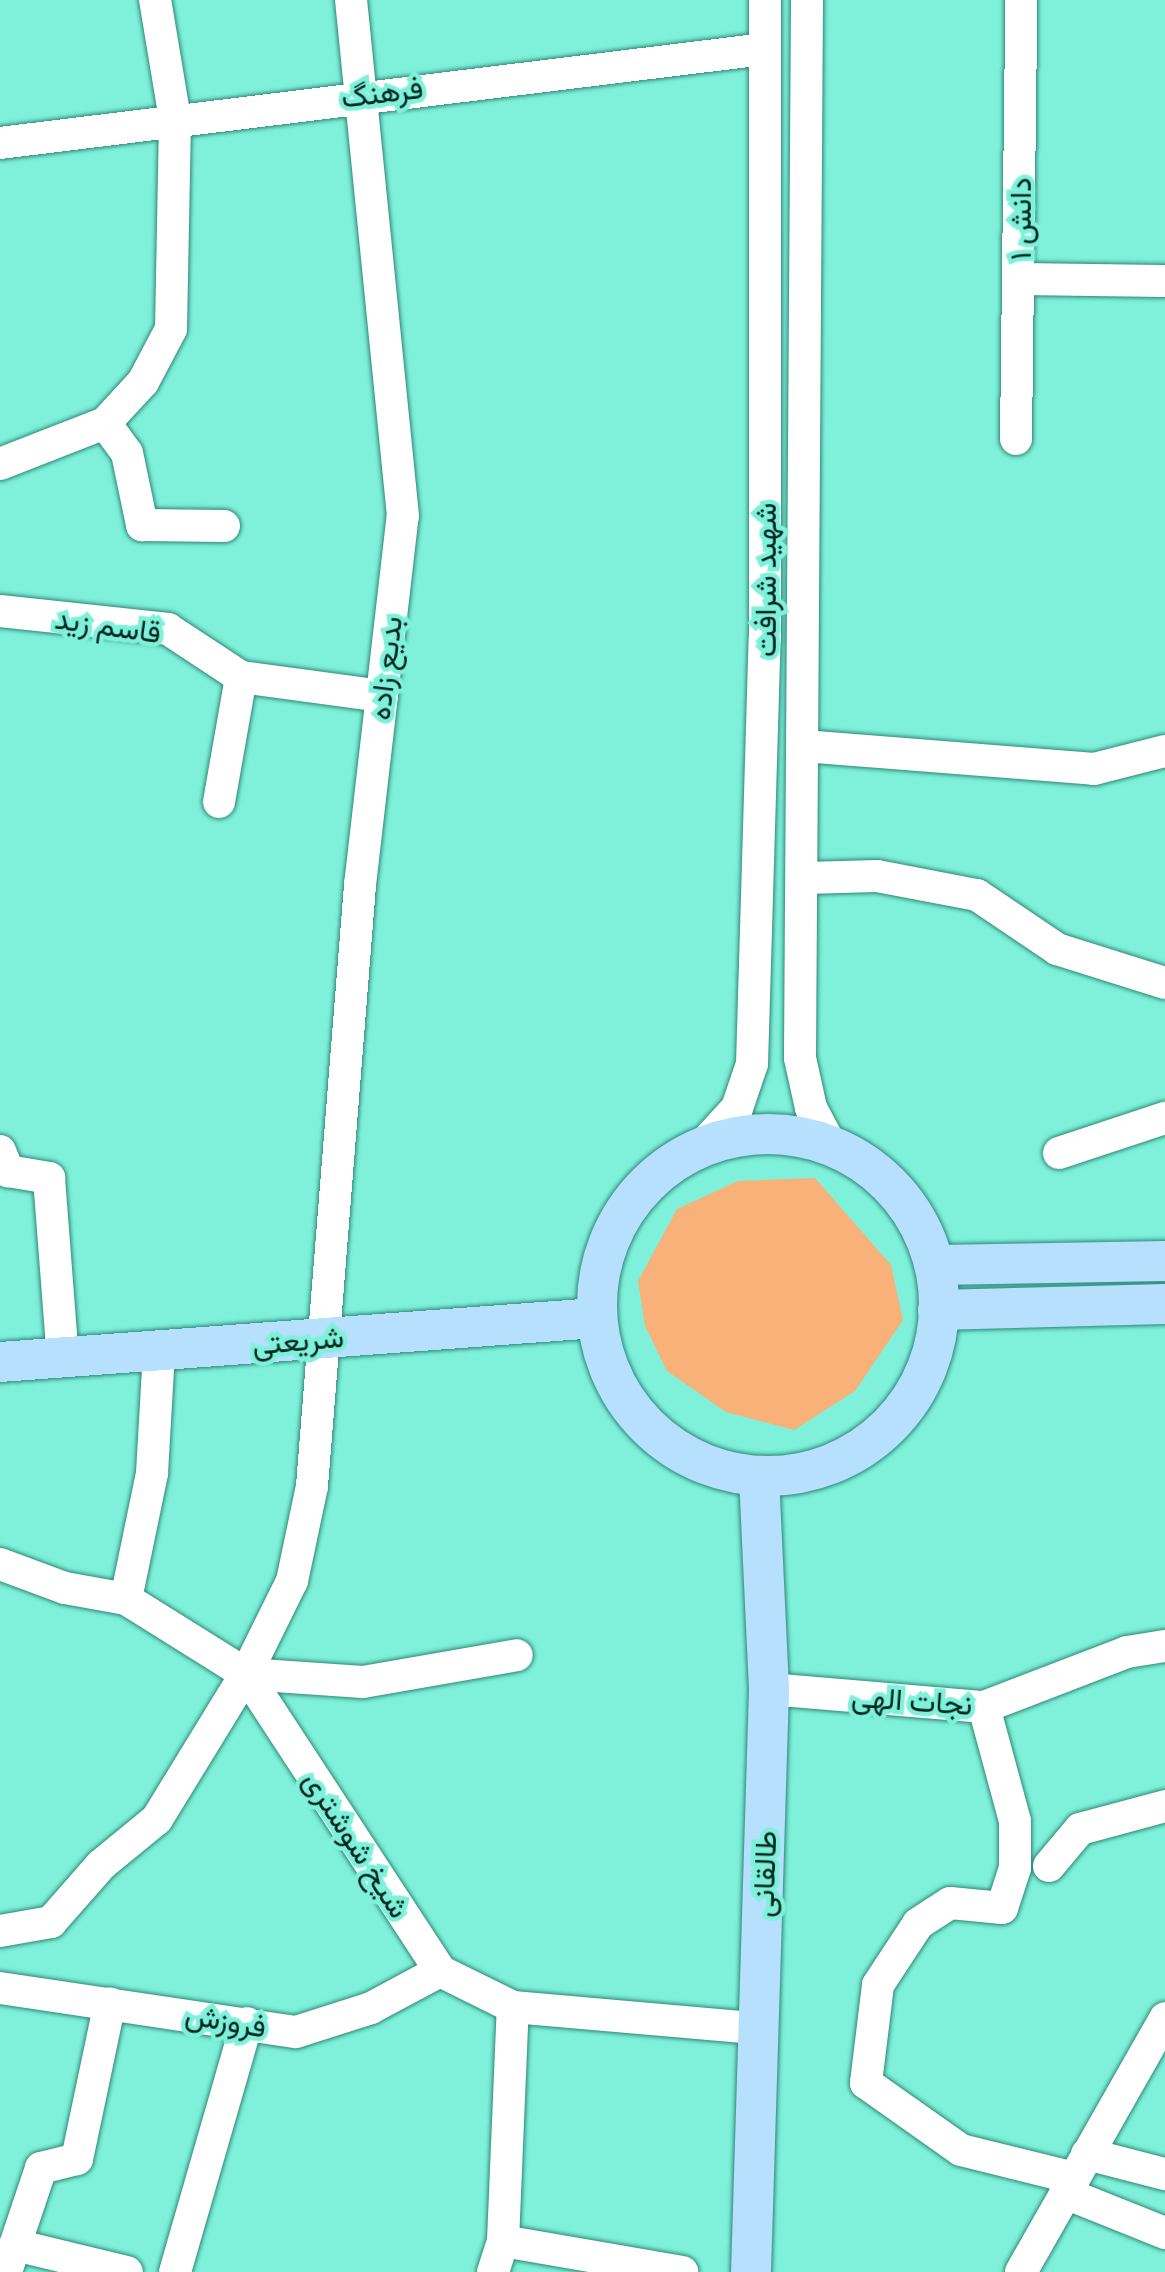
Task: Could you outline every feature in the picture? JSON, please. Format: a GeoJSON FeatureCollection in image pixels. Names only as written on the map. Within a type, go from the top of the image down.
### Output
{"type":"FeatureCollection","features":[{"type":"Feature","properties":{"kind":"main road"},"geometry":{"type":"LineString","coordinates":[[766,1132],[830,1143],[884,1176],[922,1225],[937,1265],[936,1345],[912,1399],[871,1442],[818,1469],[759,1476],[710,1467],[666,1444],[623,1395],[607,1366],[596,1318],[600,1264],[622,1214],[656,1173],[703,1145],[766,1132]]}},
{"type":"Feature","properties":{"kind":"main road"},"geometry":{"type":"LineString","coordinates":[[937,1265],[1165,1261]]}},
{"type":"Feature","properties":{"kind":"main road"},"geometry":{"type":"LineString","coordinates":[[938,1310],[1165,1304]]}},
{"type":"Feature","properties":{"kind":"main road","name":"شریعتی"},"geometry":{"type":"LineString","coordinates":[[0,1362],[596,1318]]}},
{"type":"Feature","properties":{"kind":"main road","name":"طالقانی"},"geometry":{"type":"LineString","coordinates":[[751,2272],[755,2028],[769,1689],[759,1476]]}},
{"type":"Feature","properties":{"kind":"street"},"geometry":{"type":"LineString","coordinates":[[0,464],[104,423],[143,382],[171,330],[175,119],[156,0]]}},
{"type":"Feature","properties":{"kind":"street","name":"بدیع زاده"},"geometry":{"type":"LineString","coordinates":[[0,1930],[51,1922],[101,1865],[157,1819],[246,1674],[292,1580],[312,1486],[360,884],[403,516],[352,0]]}},
{"type":"Feature","properties":{"kind":"street","name":"شهید شرافت"},"geometry":{"type":"LineString","coordinates":[[703,1145],[737,1108],[752,1064],[765,638],[765,0]]}},
{"type":"Feature","properties":{"kind":"street","name":"شهید شرافت"},"geometry":{"type":"LineString","coordinates":[[807,0],[800,1058],[811,1108],[830,1143]]}},
{"type":"Feature","properties":{"kind":"street","name":"دانش ۱"},"geometry":{"type":"LineString","coordinates":[[1016,439],[1022,0]]}},
{"type":"Feature","properties":{"kind":"street","name":"فرهنگ"},"geometry":{"type":"LineString","coordinates":[[0,142],[361,94],[764,49]]}},
{"type":"Feature","properties":{"kind":"street"},"geometry":{"type":"LineString","coordinates":[[1019,279],[1165,280]]}},
{"type":"Feature","properties":{"kind":"street"},"geometry":{"type":"LineString","coordinates":[[104,423],[127,453],[142,526],[224,526]]}},
{"type":"Feature","properties":{"kind":"street","name":"قاسم زید"},"geometry":{"type":"LineString","coordinates":[[0,611],[168,629],[241,677],[382,696]]}},
{"type":"Feature","properties":{"kind":"street"},"geometry":{"type":"LineString","coordinates":[[218,802],[241,677]]}},
{"type":"Feature","properties":{"kind":"street"},"geometry":{"type":"LineString","coordinates":[[803,746],[1094,769],[1164,753]]}},
{"type":"Feature","properties":{"kind":"street"},"geometry":{"type":"LineString","coordinates":[[804,878],[876,876],[977,895],[1056,949],[1165,983]]}},
{"type":"Feature","properties":{"kind":"street"},"geometry":{"type":"LineString","coordinates":[[1059,1154],[1165,1120]]}},
{"type":"Feature","properties":{"kind":"street"},"geometry":{"type":"LineString","coordinates":[[0,1150],[8,1171],[49,1178],[62,1358]]}},
{"type":"Feature","properties":{"kind":"street"},"geometry":{"type":"LineString","coordinates":[[126,1599],[152,1472],[159,1352]]}},
{"type":"Feature","properties":{"kind":"street","name":"شیخ شوشتری"},"geometry":{"type":"LineString","coordinates":[[0,1564],[65,1588],[126,1599],[246,1674],[440,1971]]}},
{"type":"Feature","properties":{"kind":"street","name":"نجات الهی"},"geometry":{"type":"LineString","coordinates":[[769,1689],[984,1707],[1127,1652],[1165,1646]]}},
{"type":"Feature","properties":{"kind":"street"},"geometry":{"type":"LineString","coordinates":[[246,1674],[363,1682],[517,1655]]}},
{"type":"Feature","properties":{"kind":"street"},"geometry":{"type":"LineString","coordinates":[[984,1707],[1015,1821],[1015,1868],[1002,1908],[950,1903],[918,1924],[878,1985],[866,2083],[961,2150],[1075,2175],[1165,2174]]}},
{"type":"Feature","properties":{"kind":"street"},"geometry":{"type":"LineString","coordinates":[[1049,1866],[1080,1829],[1165,1806]]}},
{"type":"Feature","properties":{"kind":"street"},"geometry":{"type":"LineString","coordinates":[[440,1971],[513,2007],[755,2028]]}},
{"type":"Feature","properties":{"kind":"street","name":"فروزش"},"geometry":{"type":"LineString","coordinates":[[0,1988],[296,2032],[371,2008],[440,1971]]}},
{"type":"Feature","properties":{"kind":"street"},"geometry":{"type":"LineString","coordinates":[[110,2002],[77,2160],[41,2168],[10,2258],[127,2272]]}},
{"type":"Feature","properties":{"kind":"street"},"geometry":{"type":"LineString","coordinates":[[513,2007],[498,2257],[682,2272]]}},
{"type":"Feature","properties":{"kind":"street"},"geometry":{"type":"LineString","coordinates":[[1020,2272],[1165,2018]]}},
{"type":"Feature","properties":{"kind":"street"},"geometry":{"type":"LineString","coordinates":[[175,2272],[247,2023]]}},
{"type":"Feature","properties":{"kind":"street"},"geometry":{"type":"LineString","coordinates":[[1075,2175],[1165,2233]]}},
{"type":"Feature","properties":{"kind":"shaded area"},"geometry":{"type":"Polygon","coordinates":[[[815,1178],[891,1265],[903,1320],[855,1391],[794,1430],[726,1412],[667,1371],[645,1326],[638,1281],[677,1209],[738,1181],[815,1178]]]}}]}
